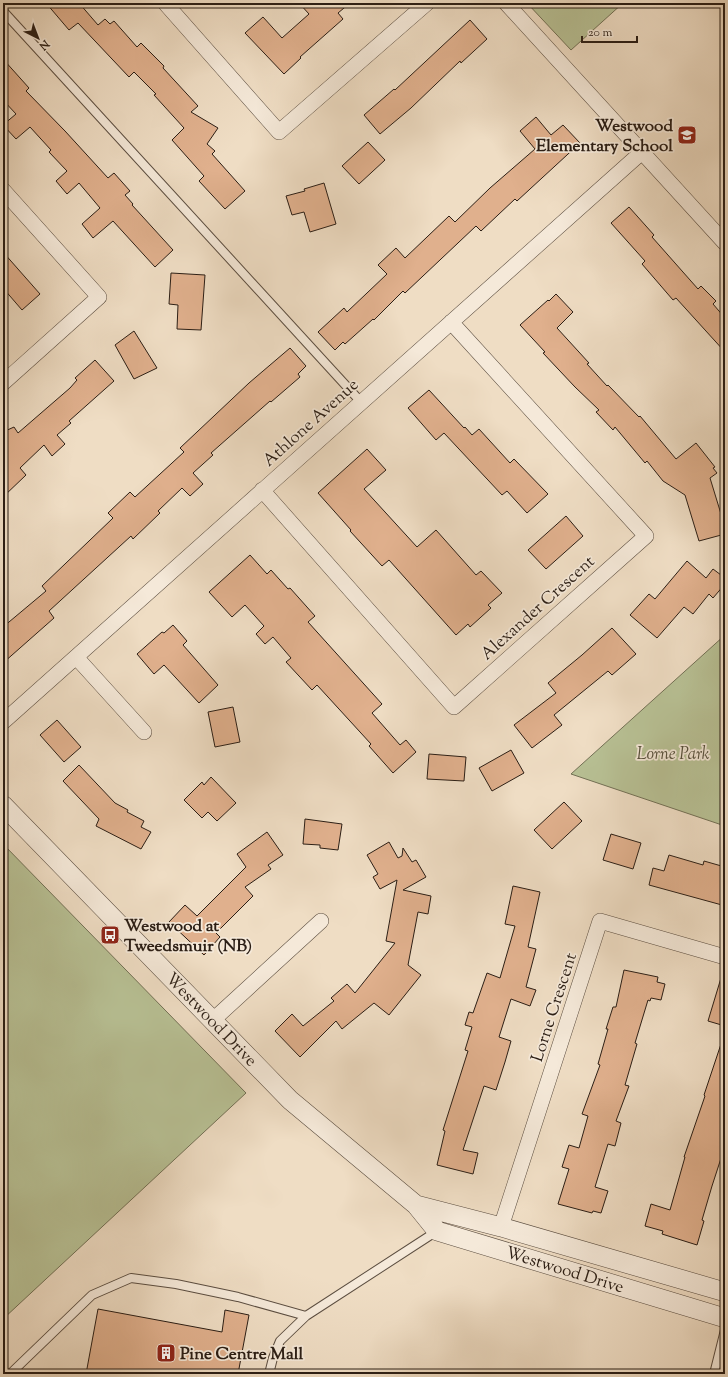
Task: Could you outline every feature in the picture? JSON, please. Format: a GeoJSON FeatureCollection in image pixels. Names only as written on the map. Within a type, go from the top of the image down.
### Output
{"type":"FeatureCollection","features":[{"type":"Feature","properties":{"kind":"street"},"geometry":{"type":"LineString","coordinates":[[165,3],[279,132],[427,3]]}},
{"type":"Feature","properties":{"kind":"street"},"geometry":{"type":"LineString","coordinates":[[506,3],[725,244]]}},
{"type":"Feature","properties":{"kind":"street","name":"Athlone Avenue"},"geometry":{"type":"LineString","coordinates":[[3,722],[642,152]]}},
{"type":"Feature","properties":{"kind":"street"},"geometry":{"type":"LineString","coordinates":[[3,190],[99,297],[3,383]]}},
{"type":"Feature","properties":{"kind":"street","name":"Alexander Crescent"},"geometry":{"type":"LineString","coordinates":[[262,490],[454,707],[646,536],[451,322]]}},
{"type":"Feature","properties":{"kind":"street"},"geometry":{"type":"LineString","coordinates":[[76,657],[144,732]]}},
{"type":"Feature","properties":{"kind":"street","name":"Westwood Drive"},"geometry":{"type":"LineString","coordinates":[[3,805],[290,1100],[416,1204],[437,1231],[725,1318]]}},
{"type":"Feature","properties":{"kind":"street"},"geometry":{"type":"LineString","coordinates":[[213,1020],[321,921]]}},
{"type":"Feature","properties":{"kind":"street","name":"Lorne Crescent"},"geometry":{"type":"LineString","coordinates":[[501,1227],[600,921],[725,957]]}},
{"type":"Feature","properties":{"kind":"street","name":"Westwood Drive"},"geometry":{"type":"LineString","coordinates":[[416,1204],[725,1292]]}},
{"type":"Feature","properties":{"kind":"lane"},"geometry":{"type":"LineString","coordinates":[[3,11],[361,402]]}},
{"type":"Feature","properties":{"kind":"lane"},"geometry":{"type":"LineString","coordinates":[[270,1374],[273,1358],[280,1341],[306,1316],[437,1231]]}},
{"type":"Feature","properties":{"kind":"lane"},"geometry":{"type":"LineString","coordinates":[[10,1374],[92,1295],[131,1278],[176,1284],[231,1296],[306,1316]]}},
{"type":"Feature","properties":{"kind":"lane"},"geometry":{"type":"LineString","coordinates":[[714,1374],[725,1330]]}},
{"type":"Feature","properties":{"kind":"green space"},"geometry":{"type":"Polygon","coordinates":[[[527,3],[623,3],[571,50],[527,3]]]}},
{"type":"Feature","properties":{"kind":"green space","name":"Lorne Park"},"geometry":{"type":"Polygon","coordinates":[[[725,635],[725,826],[571,774],[725,635]]]}},
{"type":"Feature","properties":{"kind":"green space"},"geometry":{"type":"Polygon","coordinates":[[[3,844],[246,1093],[3,1319],[3,844]]]}},
{"type":"Feature","properties":{"kind":"building"},"geometry":{"type":"Polygon","coordinates":[[[46,3],[79,3],[98,25],[105,19],[110,24],[114,21],[137,47],[141,43],[164,66],[163,68],[198,106],[191,112],[218,128],[207,144],[215,151],[212,154],[245,191],[225,209],[199,181],[204,176],[172,140],[184,128],[154,95],[156,94],[134,72],[129,77],[78,23],[69,30],[46,3]]]}},
{"type":"Feature","properties":{"kind":"building"},"geometry":{"type":"Polygon","coordinates":[[[299,3],[350,3],[338,13],[343,19],[300,57],[301,58],[284,74],[245,33],[263,17],[282,38],[309,14],[299,3]]]}},
{"type":"Feature","properties":{"kind":"building"},"geometry":{"type":"Polygon","coordinates":[[[470,20],[487,39],[461,63],[460,61],[411,108],[380,134],[364,115],[394,89],[395,90],[470,20]]]}},
{"type":"Feature","properties":{"kind":"building"},"geometry":{"type":"Polygon","coordinates":[[[3,59],[29,88],[26,91],[108,178],[114,173],[130,191],[125,195],[133,204],[132,205],[173,250],[155,267],[113,221],[93,238],[82,224],[100,208],[79,183],[67,194],[56,181],[67,171],[49,152],[51,150],[30,127],[16,139],[3,125],[16,114],[3,100],[3,59]]]}},
{"type":"Feature","properties":{"kind":"building"},"geometry":{"type":"Polygon","coordinates":[[[536,117],[551,135],[563,125],[580,143],[517,201],[515,199],[481,231],[476,226],[405,293],[403,291],[374,320],[373,319],[345,344],[343,342],[335,350],[318,332],[344,308],[347,312],[387,274],[378,265],[396,248],[405,258],[449,216],[455,222],[490,188],[535,149],[520,131],[536,117]]]}},
{"type":"Feature","properties":{"kind":"building"},"geometry":{"type":"Polygon","coordinates":[[[368,142],[385,160],[359,184],[342,166],[368,142]]]}},
{"type":"Feature","properties":{"kind":"building"},"geometry":{"type":"Polygon","coordinates":[[[324,183],[336,224],[310,232],[304,212],[292,215],[286,196],[305,191],[304,189],[324,183]]]}},
{"type":"Feature","properties":{"kind":"building"},"geometry":{"type":"Polygon","coordinates":[[[629,207],[654,235],[652,237],[698,289],[701,286],[716,301],[713,304],[725,318],[725,352],[676,298],[673,300],[642,264],[645,261],[611,223],[629,207]]]}},
{"type":"Feature","properties":{"kind":"building"},"geometry":{"type":"Polygon","coordinates":[[[3,252],[40,294],[22,310],[3,288],[3,252]]]}},
{"type":"Feature","properties":{"kind":"building"},"geometry":{"type":"Polygon","coordinates":[[[171,273],[205,275],[201,330],[177,329],[178,305],[169,304],[171,273]]]}},
{"type":"Feature","properties":{"kind":"building"},"geometry":{"type":"Polygon","coordinates":[[[556,294],[573,312],[557,328],[589,363],[587,364],[607,386],[608,385],[639,417],[640,416],[676,459],[696,443],[715,467],[713,468],[717,473],[710,478],[725,527],[725,534],[699,541],[685,495],[663,481],[647,461],[645,463],[615,427],[613,430],[596,412],[599,410],[543,353],[545,352],[520,325],[556,294]]]}},
{"type":"Feature","properties":{"kind":"building"},"geometry":{"type":"Polygon","coordinates":[[[134,331],[157,368],[134,379],[115,345],[134,331]]]}},
{"type":"Feature","properties":{"kind":"building"},"geometry":{"type":"Polygon","coordinates":[[[290,348],[306,366],[298,374],[300,377],[271,402],[270,401],[211,453],[213,455],[193,473],[203,484],[190,496],[182,488],[158,511],[160,513],[133,539],[131,536],[49,611],[54,618],[3,663],[3,627],[46,591],[42,586],[113,518],[108,513],[130,492],[135,497],[184,452],[180,448],[249,383],[290,348]]]}},
{"type":"Feature","properties":{"kind":"building"},"geometry":{"type":"Polygon","coordinates":[[[95,360],[114,381],[69,421],[71,423],[57,435],[65,444],[52,456],[44,445],[20,468],[26,475],[3,497],[3,432],[14,427],[18,433],[70,388],[77,380],[75,378],[95,360]]]}},
{"type":"Feature","properties":{"kind":"building"},"geometry":{"type":"Polygon","coordinates":[[[429,390],[472,435],[479,429],[510,463],[514,459],[548,494],[527,513],[507,491],[502,495],[444,433],[436,440],[408,408],[429,390]]]}},
{"type":"Feature","properties":{"kind":"building"},"geometry":{"type":"Polygon","coordinates":[[[367,449],[386,470],[364,489],[417,547],[436,530],[476,575],[481,571],[502,593],[488,605],[491,608],[470,627],[468,624],[456,635],[389,560],[382,566],[318,493],[367,449]]]}},
{"type":"Feature","properties":{"kind":"building"},"geometry":{"type":"Polygon","coordinates":[[[566,516],[583,536],[546,569],[528,550],[566,516]]]}},
{"type":"Feature","properties":{"kind":"building"},"geometry":{"type":"Polygon","coordinates":[[[250,555],[267,574],[271,570],[288,589],[290,588],[315,616],[308,622],[382,704],[372,713],[400,745],[406,740],[416,752],[393,773],[369,746],[371,744],[317,685],[312,690],[286,662],[291,658],[273,637],[265,644],[256,634],[264,626],[245,605],[232,617],[209,592],[250,555]]]}},
{"type":"Feature","properties":{"kind":"building"},"geometry":{"type":"Polygon","coordinates":[[[687,561],[706,578],[713,569],[725,578],[725,584],[713,598],[709,594],[693,614],[684,607],[657,638],[630,615],[649,594],[655,599],[687,561]]]}},
{"type":"Feature","properties":{"kind":"building"},"geometry":{"type":"Polygon","coordinates":[[[173,625],[187,641],[183,645],[218,685],[199,703],[164,665],[154,674],[137,654],[162,632],[164,633],[173,625]]]}},
{"type":"Feature","properties":{"kind":"building"},"geometry":{"type":"Polygon","coordinates":[[[612,628],[636,654],[612,675],[608,671],[554,715],[562,725],[532,748],[514,725],[556,693],[548,683],[612,628]]]}},
{"type":"Feature","properties":{"kind":"building"},"geometry":{"type":"Polygon","coordinates":[[[233,707],[240,742],[215,747],[208,712],[233,707]]]}},
{"type":"Feature","properties":{"kind":"building"},"geometry":{"type":"Polygon","coordinates":[[[57,720],[81,747],[64,762],[40,735],[57,720]]]}},
{"type":"Feature","properties":{"kind":"building"},"geometry":{"type":"Polygon","coordinates":[[[511,750],[524,773],[492,791],[479,768],[511,750]]]}},
{"type":"Feature","properties":{"kind":"building"},"geometry":{"type":"Polygon","coordinates":[[[429,754],[466,757],[464,781],[427,779],[429,754]]]}},
{"type":"Feature","properties":{"kind":"building"},"geometry":{"type":"Polygon","coordinates":[[[79,765],[115,803],[128,810],[127,812],[144,821],[141,827],[151,832],[141,849],[96,826],[99,819],[63,781],[79,765]]]}},
{"type":"Feature","properties":{"kind":"building"},"geometry":{"type":"Polygon","coordinates":[[[211,777],[236,803],[217,821],[208,812],[202,818],[184,800],[202,782],[204,785],[211,777]]]}},
{"type":"Feature","properties":{"kind":"building"},"geometry":{"type":"Polygon","coordinates":[[[564,802],[582,821],[552,849],[534,830],[564,802]]]}},
{"type":"Feature","properties":{"kind":"building"},"geometry":{"type":"Polygon","coordinates":[[[305,819],[342,824],[338,850],[320,848],[320,845],[303,844],[305,819]]]}},
{"type":"Feature","properties":{"kind":"building"},"geometry":{"type":"Polygon","coordinates":[[[267,832],[283,855],[268,865],[271,869],[245,887],[253,896],[216,933],[220,937],[204,955],[169,922],[185,905],[197,916],[246,867],[237,854],[267,832]]]}},
{"type":"Feature","properties":{"kind":"building"},"geometry":{"type":"Polygon","coordinates":[[[611,834],[641,843],[633,869],[603,860],[611,834]]]}},
{"type":"Feature","properties":{"kind":"building"},"geometry":{"type":"Polygon","coordinates":[[[389,842],[398,858],[402,856],[403,848],[412,862],[416,860],[426,877],[403,890],[431,896],[428,914],[418,912],[408,965],[421,975],[389,1015],[374,1003],[342,1029],[336,1021],[300,1057],[275,1031],[292,1014],[303,1026],[334,1001],[331,998],[347,984],[355,993],[395,943],[386,941],[397,880],[380,889],[373,877],[378,874],[367,855],[389,842]]]}},
{"type":"Feature","properties":{"kind":"building"},"geometry":{"type":"Polygon","coordinates":[[[669,855],[703,865],[704,861],[725,867],[725,893],[722,905],[649,885],[653,868],[664,871],[669,855]]]}},
{"type":"Feature","properties":{"kind":"building"},"geometry":{"type":"Polygon","coordinates":[[[513,886],[540,892],[528,947],[536,949],[526,987],[536,990],[530,1006],[511,999],[499,1037],[511,1041],[505,1062],[496,1090],[484,1086],[463,1150],[478,1153],[473,1174],[437,1165],[445,1131],[443,1130],[468,1051],[465,1050],[472,1027],[465,1025],[469,1012],[473,1013],[487,973],[500,978],[515,926],[505,924],[513,886]]]}},
{"type":"Feature","properties":{"kind":"building"},"geometry":{"type":"Polygon","coordinates":[[[624,970],[658,977],[657,982],[665,984],[661,1000],[651,998],[650,1001],[648,1000],[635,1043],[637,1044],[625,1085],[629,1086],[616,1121],[621,1123],[615,1146],[608,1144],[595,1187],[608,1191],[601,1213],[593,1211],[592,1213],[558,1204],[569,1169],[562,1167],[569,1145],[579,1148],[588,1116],[582,1114],[600,1065],[598,1064],[608,1029],[606,1029],[613,1007],[616,1007],[624,970]]]}},
{"type":"Feature","properties":{"kind":"building"},"geometry":{"type":"Polygon","coordinates":[[[721,978],[725,978],[725,1026],[708,1021],[721,978]]]}},
{"type":"Feature","properties":{"kind":"building"},"geometry":{"type":"Polygon","coordinates":[[[722,1041],[725,1041],[725,1146],[702,1220],[704,1221],[697,1245],[662,1234],[663,1231],[645,1226],[651,1204],[670,1210],[684,1157],[722,1041]]]}},
{"type":"Feature","properties":{"kind":"building","name":"Pine Centre Mall"},"geometry":{"type":"Polygon","coordinates":[[[98,1309],[222,1332],[225,1310],[249,1315],[238,1374],[86,1374],[98,1309]]]}},
{"type":"Feature","properties":{"kind":"place","name":"Westwood Elementary School"},"geometry":{"type":"Point","coordinates":[687,135]}},
{"type":"Feature","properties":{"kind":"place","name":"Westwood at Tweedsmuir (NB)"},"geometry":{"type":"Point","coordinates":[110,935]}},
{"type":"Feature","properties":{"kind":"place","name":"Pine Centre Mall"},"geometry":{"type":"Point","coordinates":[166,1353]}}]}
